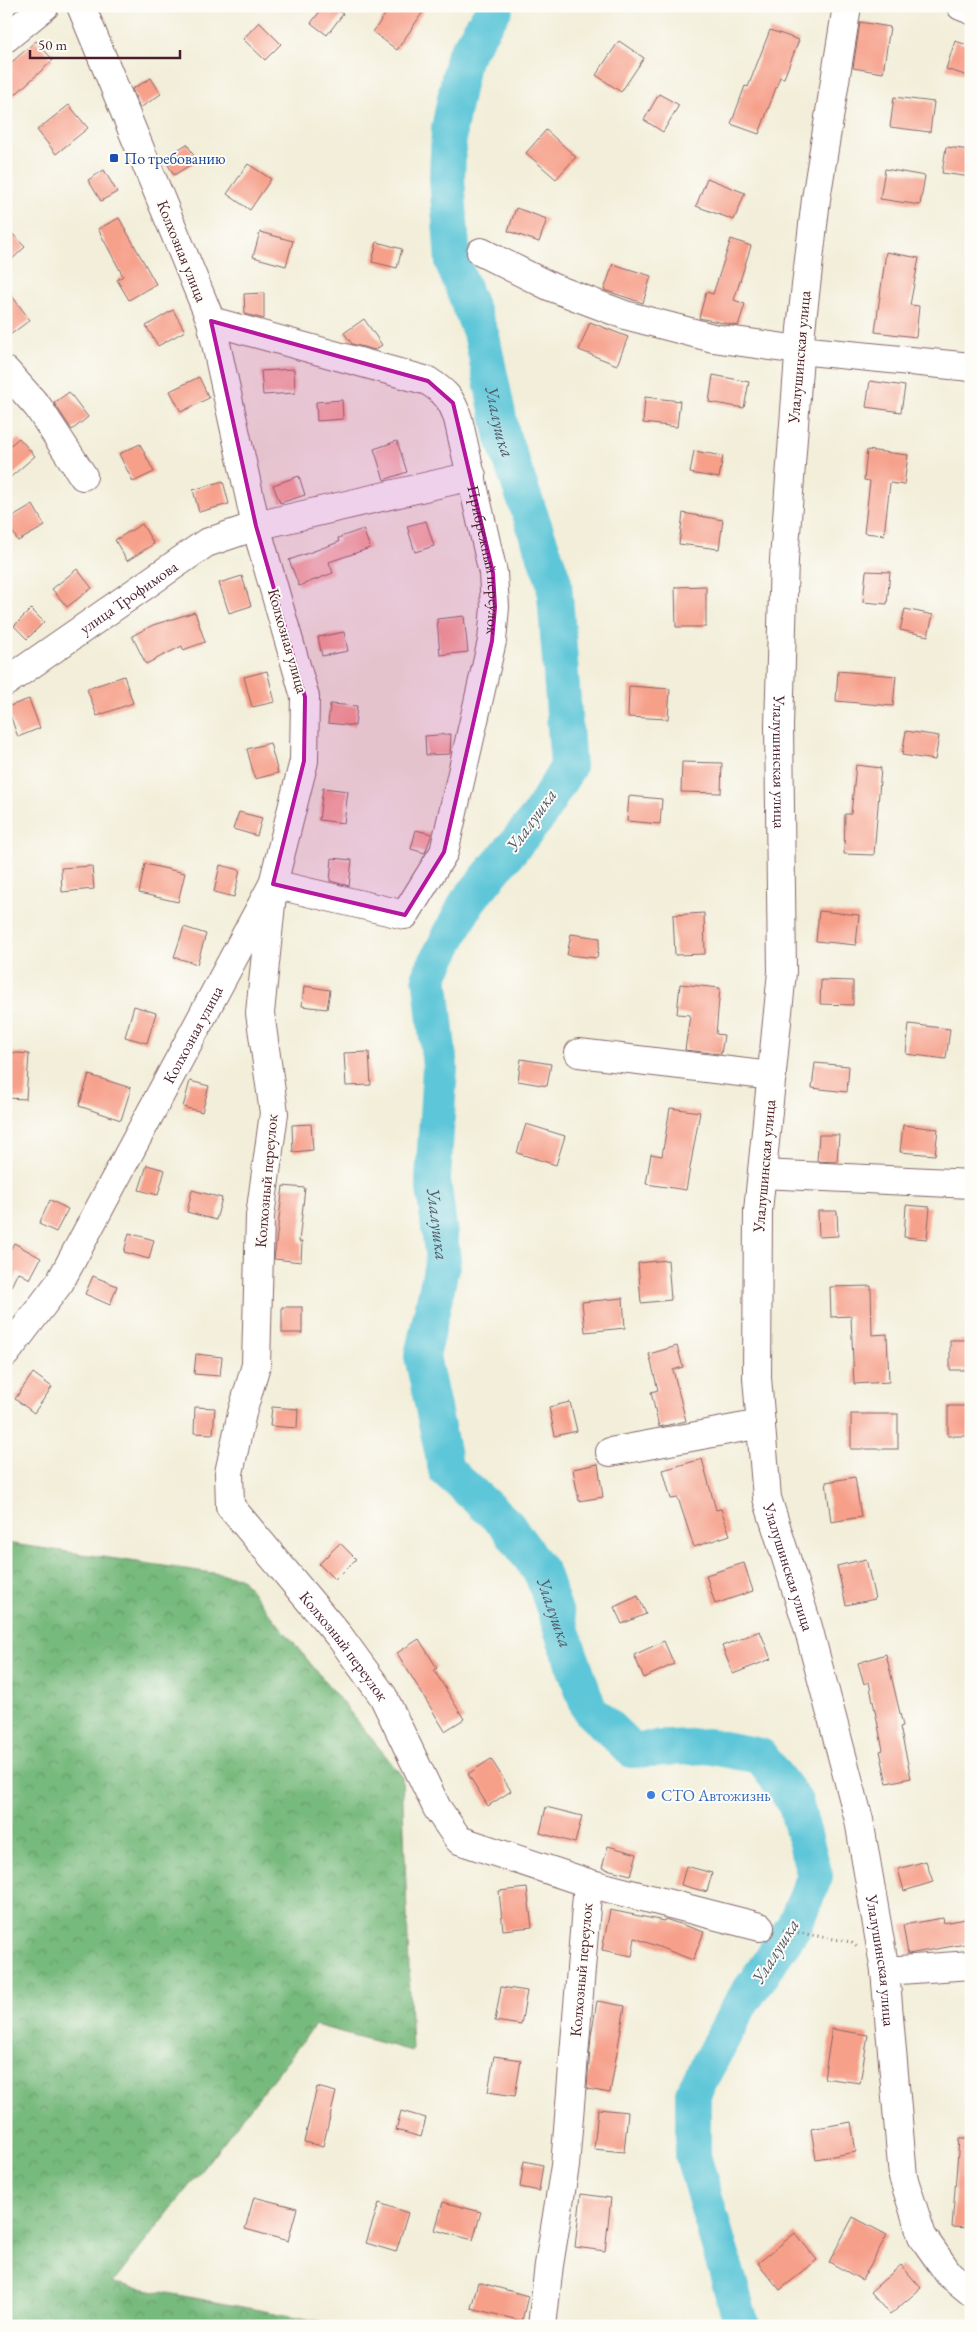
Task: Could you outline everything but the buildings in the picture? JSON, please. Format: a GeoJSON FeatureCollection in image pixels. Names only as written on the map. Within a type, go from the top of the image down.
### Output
{"type":"FeatureCollection","features":[{"type":"Feature","properties":{"kind":"street"},"geometry":{"type":"LineString","coordinates":[[6,38],[45,6]]}},
{"type":"Feature","properties":{"kind":"street","name":"Колхозная улица"},"geometry":{"type":"LineString","coordinates":[[6,1353],[60,1282],[273,884],[304,761],[305,697],[256,526],[211,321],[81,6]]}},
{"type":"Feature","properties":{"kind":"street","name":"Улалушинская улица"},"geometry":{"type":"LineString","coordinates":[[847,6],[816,199],[799,350],[783,570],[779,726],[782,972],[758,1211],[758,1368],[761,1424],[767,1498],[808,1627],[859,1820],[884,1971],[903,2177],[922,2236],[949,2274],[971,2292]]}},
{"type":"Feature","properties":{"kind":"street"},"geometry":{"type":"LineString","coordinates":[[961,6],[971,10]]}},
{"type":"Feature","properties":{"kind":"street"},"geometry":{"type":"LineString","coordinates":[[481,252],[551,287],[625,315],[712,338],[799,350],[971,367]]}},
{"type":"Feature","properties":{"kind":"street","name":"Прибрежный переулок"},"geometry":{"type":"LineString","coordinates":[[211,321],[428,381],[441,389],[453,403],[472,476],[493,573],[495,607],[492,641],[444,852],[405,915],[273,884]]}},
{"type":"Feature","properties":{"kind":"street"},"geometry":{"type":"LineString","coordinates":[[6,371],[38,407],[83,476]]}},
{"type":"Feature","properties":{"kind":"street","name":"улица Трофимова"},"geometry":{"type":"LineString","coordinates":[[6,682],[206,543],[256,526],[472,476]]}},
{"type":"Feature","properties":{"kind":"street","name":"Колхозный переулок"},"geometry":{"type":"LineString","coordinates":[[273,884],[260,1013],[274,1113],[260,1216],[256,1365],[242,1414],[229,1473],[230,1506],[340,1638],[383,1696],[437,1808],[459,1840],[588,1884],[566,2166],[549,2265],[542,2326]]}},
{"type":"Feature","properties":{"kind":"street"},"geometry":{"type":"LineString","coordinates":[[579,1053],[772,1076]]}},
{"type":"Feature","properties":{"kind":"street"},"geometry":{"type":"LineString","coordinates":[[762,1174],[971,1184]]}},
{"type":"Feature","properties":{"kind":"street"},"geometry":{"type":"LineString","coordinates":[[610,1452],[761,1424]]}},
{"type":"Feature","properties":{"kind":"street"},"geometry":{"type":"LineString","coordinates":[[588,1884],[760,1927]]}},
{"type":"Feature","properties":{"kind":"street"},"geometry":{"type":"LineString","coordinates":[[884,1971],[971,1965]]}},
{"type":"Feature","properties":{"kind":"path"},"geometry":{"type":"LineString","coordinates":[[760,1927],[851,1942],[884,1971]]}},
{"type":"Feature","properties":{"kind":"highlighted area"},"geometry":{"type":"Polygon","coordinates":[[[211,321],[428,381],[453,403],[493,573],[495,607],[492,641],[444,852],[405,915],[273,884],[304,761],[305,697],[256,526],[211,321]]]}},
{"type":"Feature","properties":{"kind":"green space"},"geometry":{"type":"Polygon","coordinates":[[[6,1543],[240,1577],[402,1776],[412,2051],[315,2025],[113,2283],[345,2326],[6,2326],[6,1543]]]}},
{"type":"Feature","properties":{"kind":"waterway","name":"Улалушка"},"geometry":{"type":"LineString","coordinates":[[496,6],[463,58],[449,129],[447,178],[453,263],[482,337],[503,438],[554,582],[568,767],[538,817],[467,902],[430,975],[440,1067],[433,1180],[443,1260],[422,1356],[446,1470],[507,1525],[542,1574],[589,1709],[632,1750],[707,1746],[760,1756],[795,1802],[815,1876],[794,1926],[740,2005],[693,2093],[693,2156],[742,2326]]}},
{"type":"Feature","properties":{"kind":"place","name":"По требованию"},"geometry":{"type":"Point","coordinates":[114,158]}},
{"type":"Feature","properties":{"kind":"place","name":"СТО Автожизнь"},"geometry":{"type":"Point","coordinates":[651,1795]}}]}
